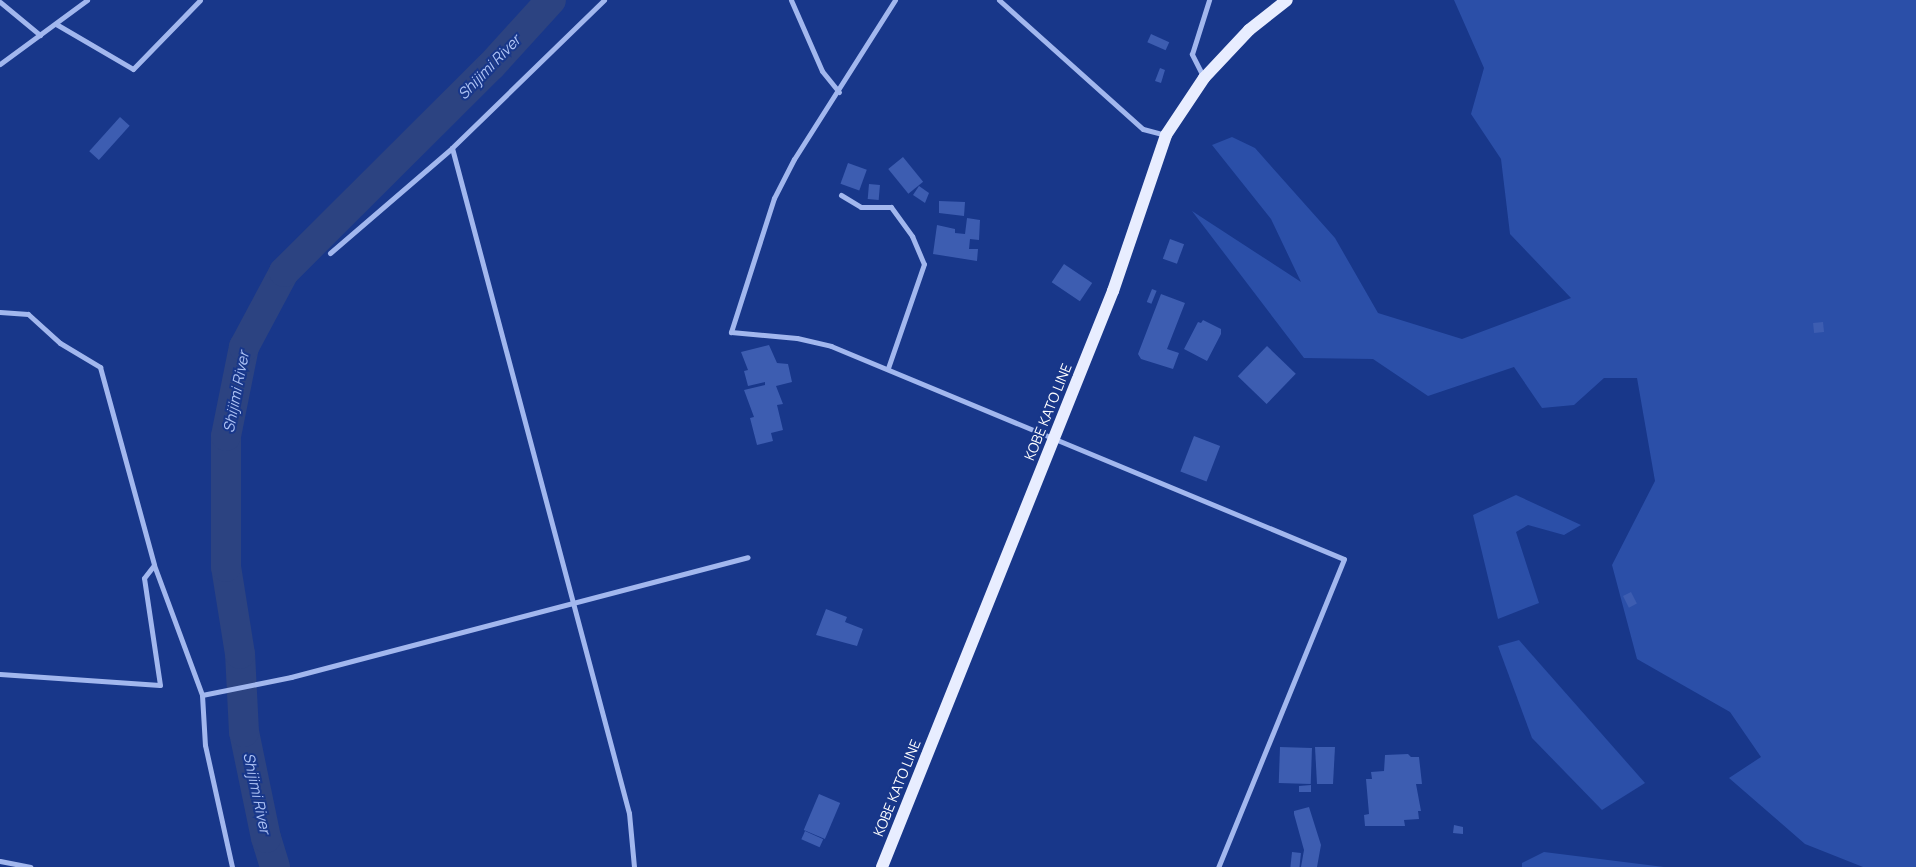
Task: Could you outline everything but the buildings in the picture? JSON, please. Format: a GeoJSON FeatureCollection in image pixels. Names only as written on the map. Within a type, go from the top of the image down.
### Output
{"type":"FeatureCollection","features":[{"type":"Feature","properties":{"kind":"main road","name":"KOBE KATO LINE"},"geometry":{"type":"LineString","coordinates":[[882,867],[1113,291],[1166,135],[1204,78],[1249,30],[1287,0]]}},
{"type":"Feature","properties":{"kind":"street"},"geometry":{"type":"LineString","coordinates":[[0,64],[87,0]]}},
{"type":"Feature","properties":{"kind":"street"},"geometry":{"type":"LineString","coordinates":[[56,24],[133,69],[200,0]]}},
{"type":"Feature","properties":{"kind":"street"},"geometry":{"type":"LineString","coordinates":[[330,253],[452,148],[604,0]]}},
{"type":"Feature","properties":{"kind":"street"},"geometry":{"type":"LineString","coordinates":[[791,0],[822,71],[839,92]]}},
{"type":"Feature","properties":{"kind":"street"},"geometry":{"type":"LineString","coordinates":[[895,0],[839,92],[794,159],[774,198],[731,332],[797,338],[831,346],[888,368],[1053,440],[1092,452],[1344,559],[1218,867]]}},
{"type":"Feature","properties":{"kind":"street"},"geometry":{"type":"LineString","coordinates":[[999,0],[1143,130],[1166,135]]}},
{"type":"Feature","properties":{"kind":"street"},"geometry":{"type":"LineString","coordinates":[[1204,78],[1192,54],[1209,0]]}},
{"type":"Feature","properties":{"kind":"street"},"geometry":{"type":"LineString","coordinates":[[0,2],[40,35]]}},
{"type":"Feature","properties":{"kind":"street"},"geometry":{"type":"LineString","coordinates":[[452,148],[571,602],[629,813],[634,867]]}},
{"type":"Feature","properties":{"kind":"street"},"geometry":{"type":"LineString","coordinates":[[841,195],[861,207],[891,207],[912,236],[924,264],[888,368]]}},
{"type":"Feature","properties":{"kind":"street"},"geometry":{"type":"LineString","coordinates":[[0,312],[28,314],[60,343],[100,367],[154,564],[202,695],[205,744],[232,867]]}},
{"type":"Feature","properties":{"kind":"street"},"geometry":{"type":"LineString","coordinates":[[202,695],[291,676],[747,557]]}},
{"type":"Feature","properties":{"kind":"street"},"geometry":{"type":"LineString","coordinates":[[0,674],[160,685],[144,578],[154,564]]}},
{"type":"Feature","properties":{"kind":"street"},"geometry":{"type":"LineString","coordinates":[[0,861],[30,867]]}},
{"type":"Feature","properties":{"kind":"shaded area"},"geometry":{"type":"Polygon","coordinates":[[[1454,0],[1916,0],[1916,867],[1863,867],[1805,844],[1729,778],[1761,757],[1730,712],[1637,659],[1612,565],[1655,481],[1637,378],[1604,378],[1574,405],[1542,408],[1514,367],[1428,396],[1373,359],[1304,358],[1192,211],[1301,282],[1271,219],[1212,145],[1232,137],[1255,148],[1335,238],[1378,313],[1462,339],[1571,298],[1510,234],[1501,159],[1471,114],[1484,68],[1454,0]]]}},
{"type":"Feature","properties":{"kind":"shaded area"},"geometry":{"type":"Polygon","coordinates":[[[1516,495],[1581,525],[1564,535],[1528,525],[1516,532],[1539,603],[1498,619],[1473,515],[1516,495]]]}},
{"type":"Feature","properties":{"kind":"shaded area"},"geometry":{"type":"Polygon","coordinates":[[[1519,640],[1645,783],[1602,810],[1532,738],[1498,646],[1519,640]]]}},
{"type":"Feature","properties":{"kind":"shaded area"},"geometry":{"type":"Polygon","coordinates":[[[1544,852],[1664,867],[1522,867],[1522,863],[1544,852]]]}},
{"type":"Feature","properties":{"kind":"waterway","name":"Shijimi River"},"geometry":{"type":"LineString","coordinates":[[275,867],[266,838],[244,732],[240,654],[226,567],[226,436],[244,347],[284,272],[491,66],[551,0]]}}]}
